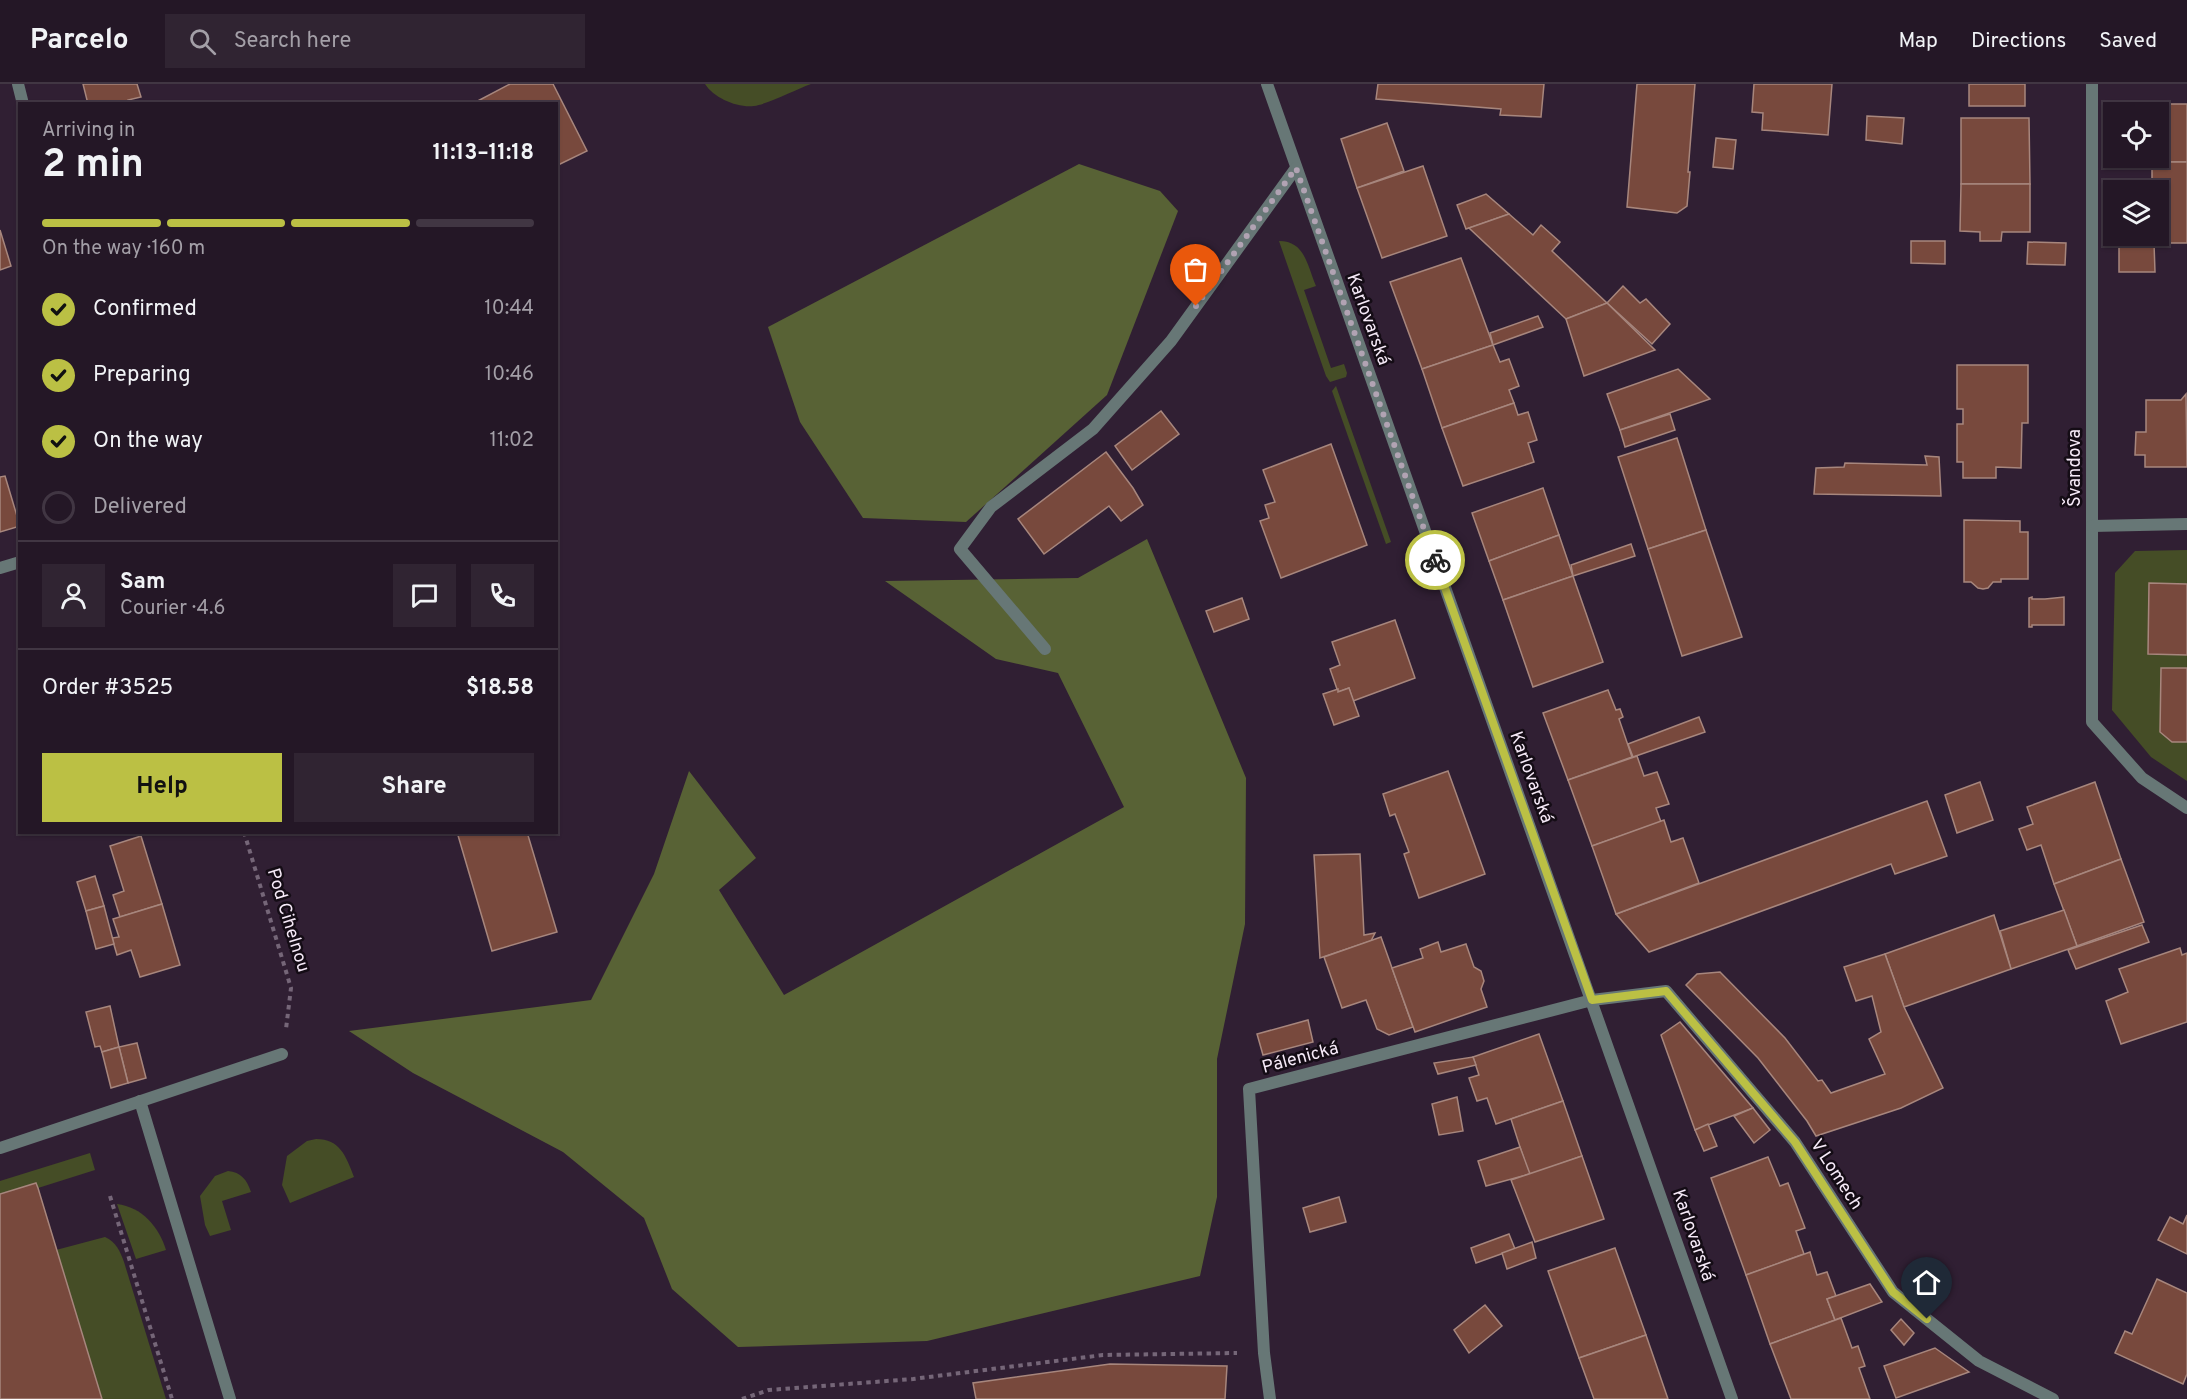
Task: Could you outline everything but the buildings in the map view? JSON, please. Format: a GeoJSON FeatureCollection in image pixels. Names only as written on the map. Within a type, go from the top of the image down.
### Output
{"type":"FeatureCollection","features":[{"type":"Feature","properties":{"kind":"street"},"geometry":{"type":"LineString","coordinates":[[18,84],[22,102]]}},
{"type":"Feature","properties":{"kind":"street","name":"Karlovarská"},"geometry":{"type":"LineString","coordinates":[[1267,84],[1732,1399]]}},
{"type":"Feature","properties":{"kind":"street","name":"Švandova"},"geometry":{"type":"LineString","coordinates":[[2092,84],[2092,722],[2142,778],[2187,808]]}},
{"type":"Feature","properties":{"kind":"street"},"geometry":{"type":"LineString","coordinates":[[1045,649],[960,549],[991,507],[1093,429],[1109,412],[1171,341],[1296,168]]}},
{"type":"Feature","properties":{"kind":"street"},"geometry":{"type":"LineString","coordinates":[[2092,526],[2187,525]]}},
{"type":"Feature","properties":{"kind":"street"},"geometry":{"type":"LineString","coordinates":[[0,568],[18,563]]}},
{"type":"Feature","properties":{"kind":"street","name":"V Lomech"},"geometry":{"type":"LineString","coordinates":[[1592,1000],[1666,991],[1795,1142],[1893,1292],[1980,1361],[2053,1399]]}},
{"type":"Feature","properties":{"kind":"street","name":"Pálenická"},"geometry":{"type":"LineString","coordinates":[[1270,1399],[1264,1353],[1249,1089],[1592,1000]]}},
{"type":"Feature","properties":{"kind":"street"},"geometry":{"type":"LineString","coordinates":[[0,1148],[282,1054]]}},
{"type":"Feature","properties":{"kind":"street"},"geometry":{"type":"LineString","coordinates":[[140,1101],[230,1399]]}},
{"type":"Feature","properties":{"kind":"path","name":"Pod Cihelnou"},"geometry":{"type":"LineString","coordinates":[[245,834],[291,988],[282,1054]]}},
{"type":"Feature","properties":{"kind":"path"},"geometry":{"type":"LineString","coordinates":[[110,1196],[172,1399]]}},
{"type":"Feature","properties":{"kind":"path"},"geometry":{"type":"LineString","coordinates":[[742,1399],[769,1390],[913,1379],[1103,1355],[1264,1353]]}},
{"type":"Feature","properties":{"kind":"green space"},"geometry":{"type":"Polygon","coordinates":[[[705,84],[811,84],[767,102],[747,106],[733,104],[720,98],[705,84]]]}},
{"type":"Feature","properties":{"kind":"green space"},"geometry":{"type":"Polygon","coordinates":[[[1079,164],[1160,191],[1178,211],[1107,395],[966,522],[863,518],[800,422],[768,327],[1079,164]]]}},
{"type":"Feature","properties":{"kind":"green space"},"geometry":{"type":"Polygon","coordinates":[[[1279,241],[1294,245],[1304,256],[1316,286],[1304,290],[1331,368],[1344,364],[1346,377],[1330,382],[1326,376],[1279,241]]]}},
{"type":"Feature","properties":{"kind":"green space"},"geometry":{"type":"Polygon","coordinates":[[[1336,386],[1391,542],[1386,544],[1332,391],[1336,386]]]}},
{"type":"Feature","properties":{"kind":"green space"},"geometry":{"type":"Polygon","coordinates":[[[1147,539],[1246,778],[1245,924],[1217,1059],[1217,1197],[1200,1276],[927,1341],[738,1347],[672,1289],[644,1218],[563,1152],[413,1073],[349,1031],[591,1000],[654,874],[689,771],[756,858],[719,890],[784,995],[1124,807],[1058,673],[996,659],[885,581],[1078,578],[1147,539]]]}},
{"type":"Feature","properties":{"kind":"green space"},"geometry":{"type":"Polygon","coordinates":[[[2187,550],[2187,781],[2151,757],[2112,710],[2115,573],[2135,551],[2187,550]]]}},
{"type":"Feature","properties":{"kind":"green space"},"geometry":{"type":"Polygon","coordinates":[[[316,1139],[331,1142],[341,1150],[354,1177],[290,1203],[282,1185],[287,1156],[307,1141],[316,1139]]]}},
{"type":"Feature","properties":{"kind":"green space"},"geometry":{"type":"Polygon","coordinates":[[[90,1153],[95,1170],[38,1188],[0,1194],[0,1181],[90,1153]]]}},
{"type":"Feature","properties":{"kind":"green space"},"geometry":{"type":"Polygon","coordinates":[[[228,1171],[243,1177],[251,1192],[222,1201],[231,1230],[210,1236],[205,1225],[200,1196],[215,1176],[228,1171]]]}},
{"type":"Feature","properties":{"kind":"green space"},"geometry":{"type":"Polygon","coordinates":[[[117,1204],[134,1209],[148,1219],[159,1234],[166,1250],[136,1259],[117,1204]]]}},
{"type":"Feature","properties":{"kind":"green space"},"geometry":{"type":"Polygon","coordinates":[[[105,1237],[115,1244],[122,1258],[166,1399],[102,1399],[56,1250],[105,1237]]]}},
{"type":"Feature","properties":{"kind":"way so far"},"geometry":{"type":"LineString","coordinates":[[1196,306],[1296,168],[1435,560]]}},
{"type":"Feature","properties":{"kind":"route"},"geometry":{"type":"LineString","coordinates":[[1435,560],[1592,1000],[1666,991],[1795,1142],[1893,1292],[1927,1319]]}}]}
